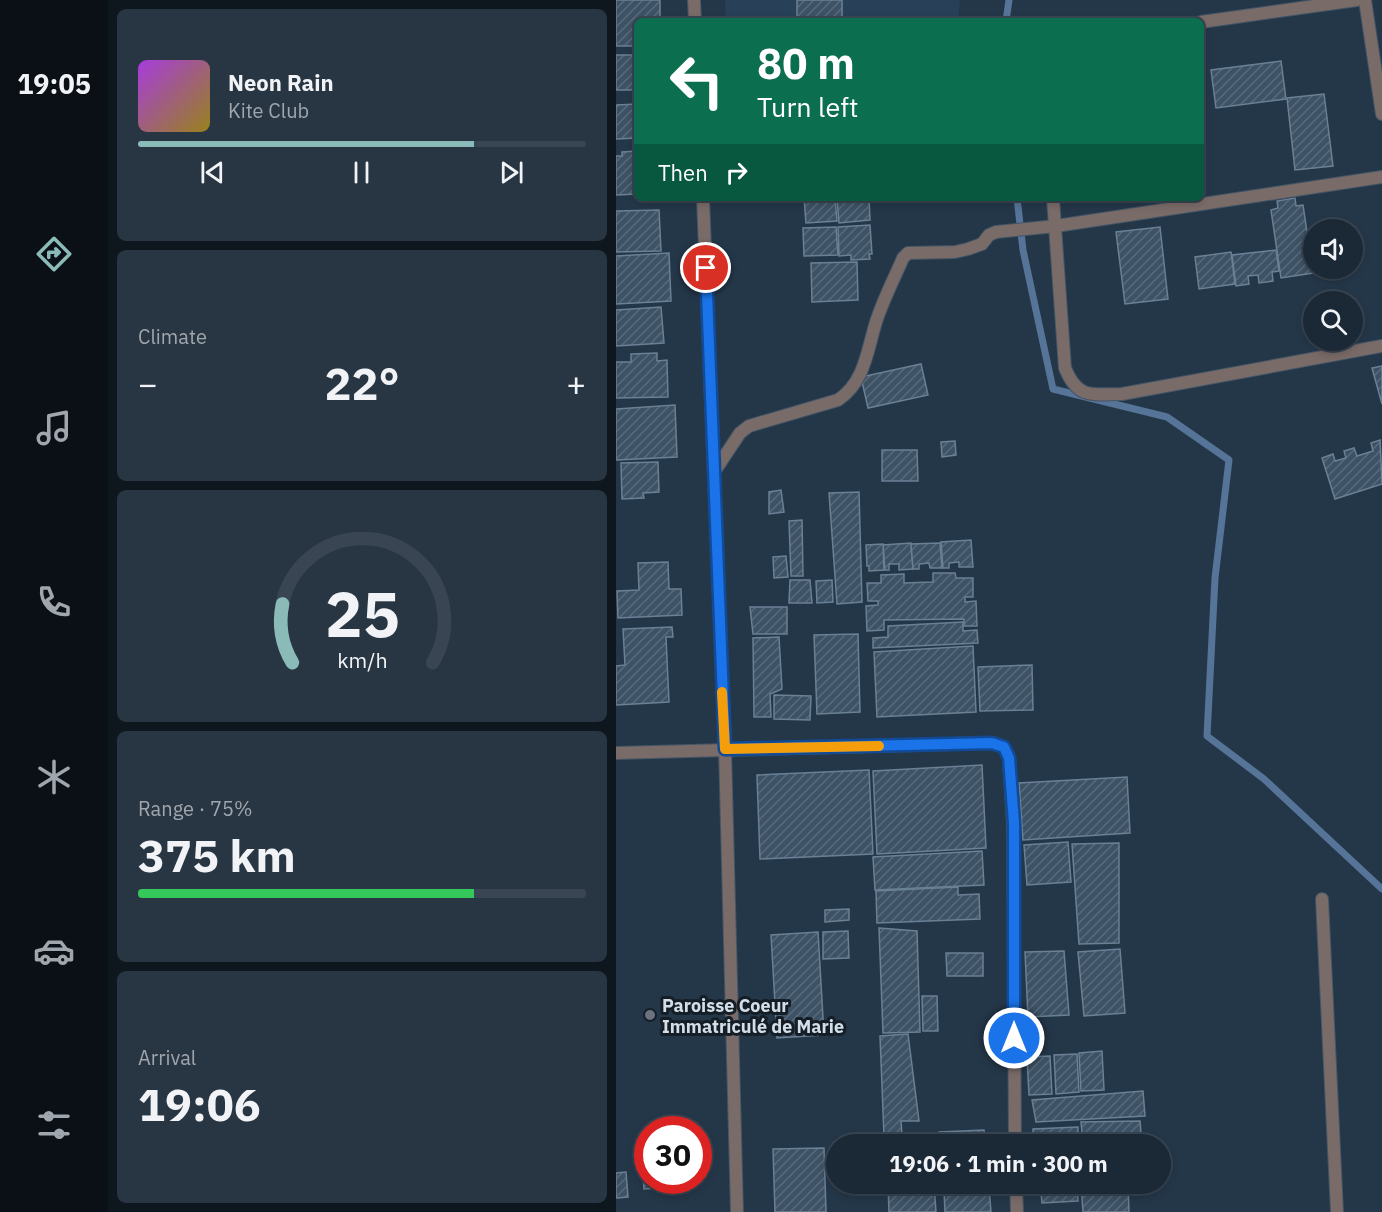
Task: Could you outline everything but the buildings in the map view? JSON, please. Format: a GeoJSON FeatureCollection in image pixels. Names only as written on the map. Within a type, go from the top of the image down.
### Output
{"type":"FeatureCollection","features":[{"type":"Feature","properties":{"kind":"street"},"geometry":{"type":"LineString","coordinates":[[694,0],[695,18]]}},
{"type":"Feature","properties":{"kind":"street"},"geometry":{"type":"LineString","coordinates":[[1204,22],[1357,0]]}},
{"type":"Feature","properties":{"kind":"street"},"geometry":{"type":"LineString","coordinates":[[1365,0],[1381,114]]}},
{"type":"Feature","properties":{"kind":"street"},"geometry":{"type":"LineString","coordinates":[[714,472],[740,433],[749,426],[838,400],[848,393],[861,373],[876,321],[903,258],[908,253],[955,252],[982,244],[992,233],[1056,226],[1381,177]]}},
{"type":"Feature","properties":{"kind":"street"},"geometry":{"type":"LineString","coordinates":[[703,201],[725,749],[738,1212]]}},
{"type":"Feature","properties":{"kind":"street"},"geometry":{"type":"LineString","coordinates":[[1053,201],[1065,368],[1071,384],[1082,393],[1122,394],[1381,346]]}},
{"type":"Feature","properties":{"kind":"street"},"geometry":{"type":"LineString","coordinates":[[616,753],[992,743],[1004,747],[1009,758],[1014,823],[1015,1134]]}},
{"type":"Feature","properties":{"kind":"street"},"geometry":{"type":"LineString","coordinates":[[1322,899],[1337,1212]]}},
{"type":"Feature","properties":{"kind":"street"},"geometry":{"type":"LineString","coordinates":[[1016,1194],[1017,1212]]}},
{"type":"Feature","properties":{"kind":"shaded area"},"geometry":{"type":"Polygon","coordinates":[[[725,0],[960,0],[958,18],[726,18],[725,0]]]}},
{"type":"Feature","properties":{"kind":"waterway"},"geometry":{"type":"LineString","coordinates":[[1006,18],[1009,0]]}},
{"type":"Feature","properties":{"kind":"waterway"},"geometry":{"type":"LineString","coordinates":[[1017,201],[1023,250],[1053,389],[1167,417],[1229,460],[1215,578],[1207,736],[1264,779],[1382,889]]}},
{"type":"Feature","properties":{"kind":"slow traffic"},"geometry":{"type":"LineString","coordinates":[[722,692],[725,749],[879,746]]}},
{"type":"Feature","properties":{"kind":"place","name":"Paroisse Coeur Immatriculé de Marie"},"geometry":{"type":"Point","coordinates":[650,1015]}},
{"type":"Feature","properties":{"kind":"route"},"geometry":{"type":"LineString","coordinates":[[706,268],[725,749],[992,743],[1004,747],[1009,758],[1014,823],[1014,1038]]}}]}
